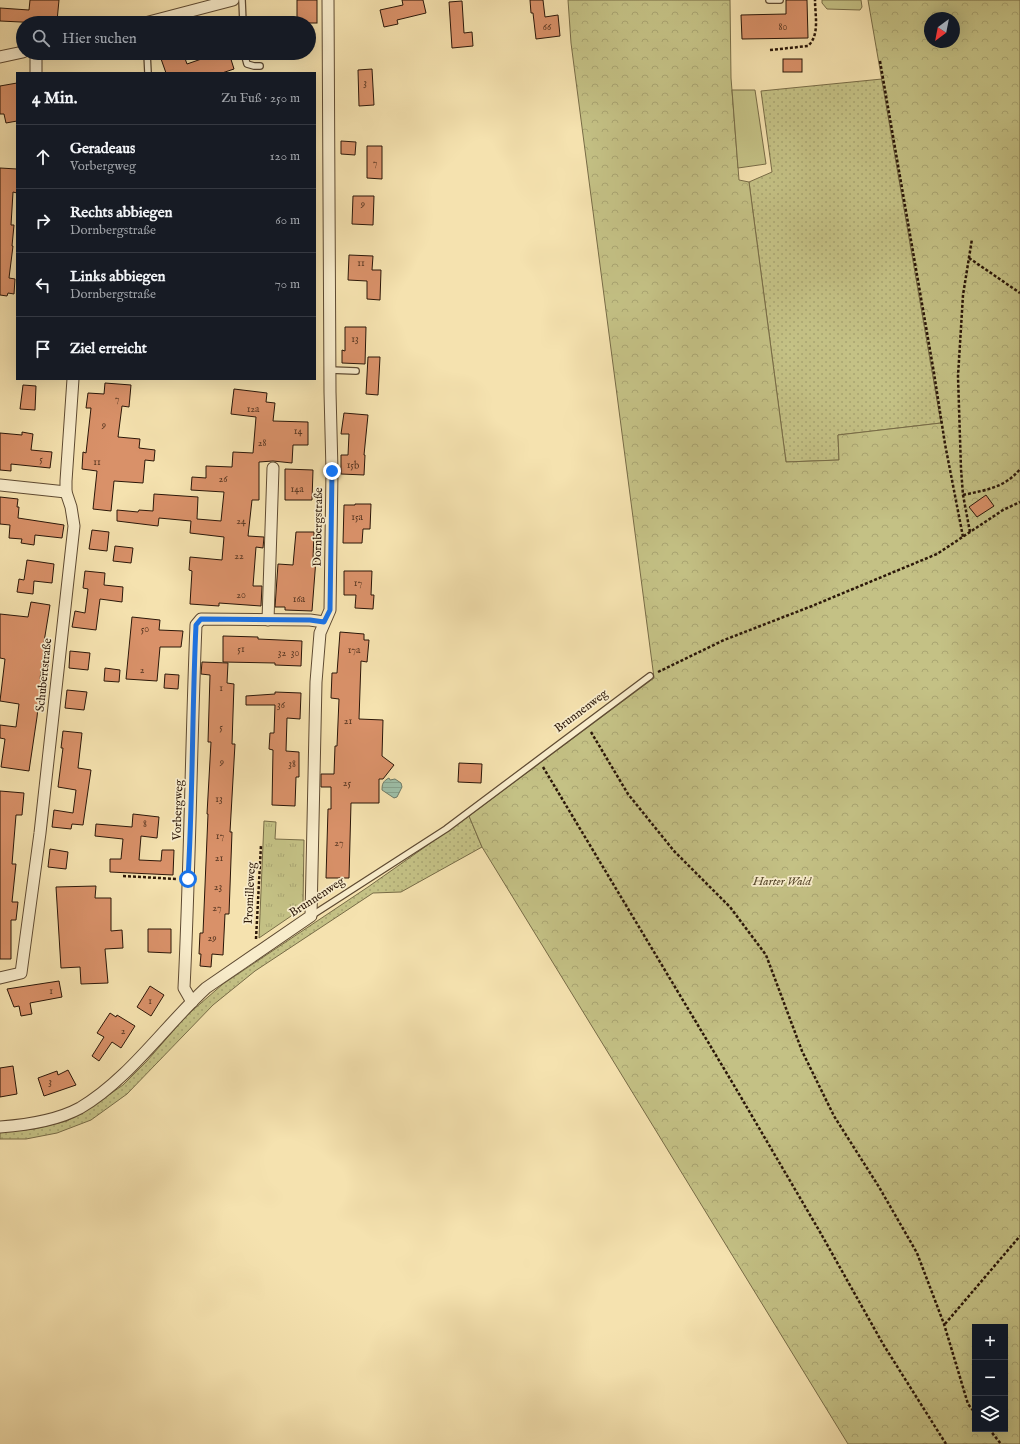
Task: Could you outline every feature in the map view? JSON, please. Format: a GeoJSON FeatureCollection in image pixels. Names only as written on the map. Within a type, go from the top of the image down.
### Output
{"type":"FeatureCollection","features":[{"type":"Feature","properties":{"kind":"street"},"geometry":{"type":"LineString","coordinates":[[173,16],[234,0]]}},
{"type":"Feature","properties":{"kind":"street","name":"Dornbergstraße"},"geometry":{"type":"LineString","coordinates":[[311,916],[316,682],[320,633],[330,610],[332,471],[328,0]]}},
{"type":"Feature","properties":{"kind":"street"},"geometry":{"type":"LineString","coordinates":[[0,56],[16,53]]}},
{"type":"Feature","properties":{"kind":"street"},"geometry":{"type":"LineString","coordinates":[[36,60],[36,72]]}},
{"type":"Feature","properties":{"kind":"street","name":"Schubertstraße"},"geometry":{"type":"LineString","coordinates":[[0,978],[21,973],[39,840],[74,526],[71,507],[66,492],[73,380]]}},
{"type":"Feature","properties":{"kind":"street"},"geometry":{"type":"LineString","coordinates":[[273,468],[268,620],[324,622]]}},
{"type":"Feature","properties":{"kind":"street"},"geometry":{"type":"LineString","coordinates":[[0,485],[66,492]]}},
{"type":"Feature","properties":{"kind":"street","name":"Vorbergweg"},"geometry":{"type":"LineString","coordinates":[[192,1002],[184,988],[196,625],[201,619],[268,620]]}},
{"type":"Feature","properties":{"kind":"street","name":"Brunnenweg"},"geometry":{"type":"LineString","coordinates":[[0,1127],[33,1123],[57,1117],[85,1104],[127,1070],[206,988],[311,916]]}},
{"type":"Feature","properties":{"kind":"lane"},"geometry":{"type":"LineString","coordinates":[[242,0],[243,16]]}},
{"type":"Feature","properties":{"kind":"lane"},"geometry":{"type":"LineString","coordinates":[[769,0],[780,0]]}},
{"type":"Feature","properties":{"kind":"lane"},"geometry":{"type":"LineString","coordinates":[[147,60],[148,72]]}},
{"type":"Feature","properties":{"kind":"lane"},"geometry":{"type":"LineString","coordinates":[[246,60],[247,64],[260,66]]}},
{"type":"Feature","properties":{"kind":"lane"},"geometry":{"type":"LineString","coordinates":[[330,370],[356,371]]}},
{"type":"Feature","properties":{"kind":"lane","name":"Brunnenweg"},"geometry":{"type":"LineString","coordinates":[[311,916],[446,828],[650,676]]}},
{"type":"Feature","properties":{"kind":"path"},"geometry":{"type":"LineString","coordinates":[[770,50],[808,46],[812,42],[816,34],[815,0]]}},
{"type":"Feature","properties":{"kind":"path"},"geometry":{"type":"LineString","coordinates":[[880,61],[945,444],[963,537]]}},
{"type":"Feature","properties":{"kind":"path"},"geometry":{"type":"LineString","coordinates":[[970,532],[963,495],[958,376],[963,295],[972,239]]}},
{"type":"Feature","properties":{"kind":"path"},"geometry":{"type":"LineString","coordinates":[[969,258],[1020,293]]}},
{"type":"Feature","properties":{"kind":"path"},"geometry":{"type":"LineString","coordinates":[[963,495],[999,486],[1014,476],[1020,468]]}},
{"type":"Feature","properties":{"kind":"path"},"geometry":{"type":"LineString","coordinates":[[650,676],[724,640],[812,606],[937,554],[1003,510],[1020,502]]}},
{"type":"Feature","properties":{"kind":"path"},"geometry":{"type":"LineString","coordinates":[[586,723],[628,794],[674,851],[730,907],[766,955],[802,1051],[834,1116],[879,1187],[917,1253],[944,1324],[968,1404],[972,1409]]}},
{"type":"Feature","properties":{"kind":"path"},"geometry":{"type":"LineString","coordinates":[[538,759],[748,1108],[883,1344],[946,1444]]}},
{"type":"Feature","properties":{"kind":"path","name":"Promilleweg"},"geometry":{"type":"LineString","coordinates":[[256,942],[261,845]]}},
{"type":"Feature","properties":{"kind":"path"},"geometry":{"type":"LineString","coordinates":[[123,876],[188,879]]}},
{"type":"Feature","properties":{"kind":"path"},"geometry":{"type":"LineString","coordinates":[[944,1324],[1020,1236]]}},
{"type":"Feature","properties":{"kind":"path"},"geometry":{"type":"LineString","coordinates":[[991,1432],[1001,1444]]}},
{"type":"Feature","properties":{"kind":"green space","name":"Harter Wald"},"geometry":{"type":"Polygon","coordinates":[[[568,0],[730,0],[731,78],[739,180],[749,182],[786,462],[839,460],[838,435],[941,423],[868,0],[1020,0],[1020,1444],[848,1444],[482,847],[469,816],[654,678],[571,43],[568,0]]]}},
{"type":"Feature","properties":{"kind":"green space"},"geometry":{"type":"Polygon","coordinates":[[[822,0],[861,0],[862,7],[860,10],[827,9],[822,3],[822,0]]]}},
{"type":"Feature","properties":{"kind":"green space"},"geometry":{"type":"Polygon","coordinates":[[[882,79],[941,423],[838,435],[839,460],[786,462],[749,182],[772,172],[761,91],[882,79]]]}},
{"type":"Feature","properties":{"kind":"green space"},"geometry":{"type":"Polygon","coordinates":[[[732,90],[755,90],[766,164],[738,168],[732,90]]]}},
{"type":"Feature","properties":{"kind":"green space"},"geometry":{"type":"Polygon","coordinates":[[[469,816],[482,847],[401,892],[373,893],[255,971],[213,1005],[127,1094],[91,1120],[57,1133],[26,1139],[0,1139],[0,1132],[34,1129],[67,1121],[100,1101],[123,1085],[147,1061],[186,1016],[223,984],[368,887],[469,816]]]}},
{"type":"Feature","properties":{"kind":"green space"},"geometry":{"type":"Polygon","coordinates":[[[264,821],[276,822],[275,839],[304,840],[303,905],[297,912],[259,938],[264,821]]]}},
{"type":"Feature","properties":{"kind":"shaded area"},"geometry":{"type":"Polygon","coordinates":[[[389,778],[390,780],[395,779],[401,783],[402,787],[397,797],[394,798],[382,790],[383,783],[389,778]]]}},
{"type":"Feature","properties":{"kind":"building"},"geometry":{"type":"Polygon","coordinates":[[[30,0],[59,0],[57,16],[16,16],[16,22],[0,21],[0,8],[29,10],[30,0]]]}},
{"type":"Feature","properties":{"kind":"building"},"geometry":{"type":"Polygon","coordinates":[[[297,0],[317,0],[317,23],[316,16],[297,16],[297,0]]]}},
{"type":"Feature","properties":{"kind":"building"},"geometry":{"type":"Polygon","coordinates":[[[402,0],[423,0],[426,13],[397,20],[398,24],[384,27],[380,10],[403,5],[402,0]]]}},
{"type":"Feature","properties":{"kind":"building"},"geometry":{"type":"Polygon","coordinates":[[[530,0],[543,0],[545,17],[558,15],[560,36],[536,39],[530,0]]]}},
{"type":"Feature","properties":{"kind":"building"},"geometry":{"type":"Polygon","coordinates":[[[786,0],[807,0],[808,38],[742,39],[741,15],[786,14],[786,0]]]}},
{"type":"Feature","properties":{"kind":"building"},"geometry":{"type":"Polygon","coordinates":[[[462,1],[464,33],[472,32],[473,46],[452,48],[449,2],[462,1]]]}},
{"type":"Feature","properties":{"kind":"building"},"geometry":{"type":"Polygon","coordinates":[[[783,59],[802,59],[802,72],[783,72],[783,59]]]}},
{"type":"Feature","properties":{"kind":"building"},"geometry":{"type":"Polygon","coordinates":[[[161,60],[186,60],[187,64],[198,60],[231,60],[234,69],[225,72],[166,72],[161,60]]]}},
{"type":"Feature","properties":{"kind":"building"},"geometry":{"type":"Polygon","coordinates":[[[372,69],[374,105],[359,106],[358,70],[372,69]]]}},
{"type":"Feature","properties":{"kind":"building"},"geometry":{"type":"Polygon","coordinates":[[[16,83],[16,121],[6,123],[4,114],[0,114],[0,86],[16,83]]]}},
{"type":"Feature","properties":{"kind":"building"},"geometry":{"type":"Polygon","coordinates":[[[341,141],[356,142],[355,155],[341,154],[341,141]]]}},
{"type":"Feature","properties":{"kind":"building"},"geometry":{"type":"Polygon","coordinates":[[[367,146],[382,146],[382,179],[367,178],[367,146]]]}},
{"type":"Feature","properties":{"kind":"building"},"geometry":{"type":"Polygon","coordinates":[[[0,168],[16,169],[16,193],[13,192],[11,225],[14,225],[13,246],[9,278],[15,279],[14,294],[8,293],[7,296],[0,295],[0,168]]]}},
{"type":"Feature","properties":{"kind":"building"},"geometry":{"type":"Polygon","coordinates":[[[353,196],[374,196],[373,225],[352,224],[353,196]]]}},
{"type":"Feature","properties":{"kind":"building"},"geometry":{"type":"Polygon","coordinates":[[[349,255],[373,256],[372,270],[381,270],[380,300],[367,299],[367,281],[348,280],[349,255]]]}},
{"type":"Feature","properties":{"kind":"building"},"geometry":{"type":"Polygon","coordinates":[[[345,327],[366,327],[365,364],[342,363],[342,350],[345,351],[345,327]]]}},
{"type":"Feature","properties":{"kind":"building"},"geometry":{"type":"Polygon","coordinates":[[[368,357],[380,357],[378,395],[366,394],[368,357]]]}},
{"type":"Feature","properties":{"kind":"building"},"geometry":{"type":"Polygon","coordinates":[[[105,383],[131,385],[129,407],[122,406],[118,437],[140,439],[139,448],[155,450],[154,461],[145,460],[143,483],[114,481],[111,511],[93,509],[97,471],[82,469],[83,452],[86,453],[91,408],[86,408],[88,393],[104,394],[105,383]]]}},
{"type":"Feature","properties":{"kind":"building"},"geometry":{"type":"Polygon","coordinates":[[[23,385],[36,386],[35,410],[20,409],[23,385]]]}},
{"type":"Feature","properties":{"kind":"building"},"geometry":{"type":"Polygon","coordinates":[[[234,389],[267,393],[266,402],[275,403],[273,421],[308,422],[308,445],[293,445],[292,463],[273,461],[259,462],[259,500],[252,500],[248,536],[264,537],[263,548],[256,547],[253,586],[262,586],[261,606],[219,603],[219,606],[190,604],[192,571],[189,570],[190,557],[222,560],[224,537],[190,533],[191,521],[159,518],[158,526],[117,521],[117,510],[138,512],[139,510],[153,511],[154,494],[198,497],[197,519],[221,521],[224,492],[191,490],[192,477],[206,478],[206,466],[232,467],[233,452],[253,453],[256,417],[231,414],[234,389]]]}},
{"type":"Feature","properties":{"kind":"building"},"geometry":{"type":"Polygon","coordinates":[[[344,413],[368,415],[364,455],[364,475],[341,474],[341,455],[348,455],[349,434],[341,434],[344,413]]]}},
{"type":"Feature","properties":{"kind":"building"},"geometry":{"type":"Polygon","coordinates":[[[22,432],[33,434],[31,450],[52,452],[50,468],[11,464],[11,471],[0,470],[0,433],[22,435],[22,432]]]}},
{"type":"Feature","properties":{"kind":"building"},"geometry":{"type":"Polygon","coordinates":[[[285,469],[313,470],[312,500],[285,500],[285,469]]]}},
{"type":"Feature","properties":{"kind":"building"},"geometry":{"type":"Polygon","coordinates":[[[986,495],[994,506],[977,517],[969,507],[986,495]]]}},
{"type":"Feature","properties":{"kind":"building"},"geometry":{"type":"Polygon","coordinates":[[[0,497],[18,499],[18,518],[64,525],[62,538],[35,535],[34,545],[21,543],[22,539],[9,538],[10,525],[0,524],[0,497]]]}},
{"type":"Feature","properties":{"kind":"building"},"geometry":{"type":"Polygon","coordinates":[[[371,504],[370,529],[363,529],[362,543],[343,543],[344,505],[371,504]]]}},
{"type":"Feature","properties":{"kind":"building"},"geometry":{"type":"Polygon","coordinates":[[[92,530],[109,532],[107,551],[89,549],[92,530]]]}},
{"type":"Feature","properties":{"kind":"building"},"geometry":{"type":"Polygon","coordinates":[[[296,532],[314,532],[313,559],[316,559],[312,611],[285,610],[285,607],[275,607],[278,564],[293,565],[296,532]]]}},
{"type":"Feature","properties":{"kind":"building"},"geometry":{"type":"Polygon","coordinates":[[[115,546],[133,548],[131,563],[113,561],[115,546]]]}},
{"type":"Feature","properties":{"kind":"building"},"geometry":{"type":"Polygon","coordinates":[[[27,560],[54,564],[52,583],[34,581],[33,594],[17,592],[19,579],[24,580],[27,560]]]}},
{"type":"Feature","properties":{"kind":"building"},"geometry":{"type":"Polygon","coordinates":[[[85,571],[105,573],[104,585],[123,587],[122,602],[100,599],[96,630],[72,627],[75,611],[85,613],[88,589],[83,588],[85,571]]]}},
{"type":"Feature","properties":{"kind":"building"},"geometry":{"type":"Polygon","coordinates":[[[344,571],[372,571],[371,595],[374,595],[373,609],[355,608],[356,595],[344,595],[344,571]]]}},
{"type":"Feature","properties":{"kind":"building"},"geometry":{"type":"Polygon","coordinates":[[[31,602],[50,605],[44,642],[37,717],[29,771],[1,767],[5,739],[0,738],[0,725],[16,727],[19,704],[0,701],[5,659],[0,658],[0,614],[28,617],[31,602]]]}},
{"type":"Feature","properties":{"kind":"building"},"geometry":{"type":"Polygon","coordinates":[[[132,617],[160,620],[159,630],[183,631],[181,647],[160,647],[157,681],[126,679],[132,617]]]}},
{"type":"Feature","properties":{"kind":"building"},"geometry":{"type":"Polygon","coordinates":[[[340,632],[364,634],[364,640],[369,640],[367,662],[361,661],[359,719],[383,720],[382,756],[394,765],[383,779],[379,779],[379,803],[351,803],[349,878],[326,878],[328,809],[331,809],[331,787],[321,787],[321,774],[334,774],[339,699],[331,698],[332,673],[337,673],[340,632]]]}},
{"type":"Feature","properties":{"kind":"building"},"geometry":{"type":"Polygon","coordinates":[[[223,636],[258,637],[258,639],[302,641],[301,666],[275,665],[275,663],[223,662],[223,636]]]}},
{"type":"Feature","properties":{"kind":"building"},"geometry":{"type":"Polygon","coordinates":[[[70,651],[90,653],[88,670],[69,668],[70,651]]]}},
{"type":"Feature","properties":{"kind":"building"},"geometry":{"type":"Polygon","coordinates":[[[202,662],[228,663],[227,683],[234,684],[232,744],[235,744],[230,832],[232,832],[229,914],[225,914],[223,955],[212,954],[211,967],[200,966],[201,954],[199,954],[200,933],[203,933],[211,742],[208,742],[210,675],[201,674],[202,662]]]}},
{"type":"Feature","properties":{"kind":"building"},"geometry":{"type":"Polygon","coordinates":[[[105,668],[120,670],[119,682],[104,681],[105,668]]]}},
{"type":"Feature","properties":{"kind":"building"},"geometry":{"type":"Polygon","coordinates":[[[165,674],[179,675],[178,689],[164,688],[165,674]]]}},
{"type":"Feature","properties":{"kind":"building"},"geometry":{"type":"Polygon","coordinates":[[[67,690],[87,692],[84,710],[65,708],[67,690]]]}},
{"type":"Feature","properties":{"kind":"building"},"geometry":{"type":"Polygon","coordinates":[[[275,692],[301,693],[300,719],[287,718],[286,751],[299,752],[299,777],[296,777],[295,806],[272,805],[273,750],[269,749],[270,733],[274,733],[275,705],[246,705],[246,696],[275,694],[275,692]]]}},
{"type":"Feature","properties":{"kind":"building"},"geometry":{"type":"Polygon","coordinates":[[[63,731],[82,733],[78,768],[91,770],[83,825],[72,824],[71,829],[52,827],[54,810],[73,813],[76,790],[58,787],[63,748],[61,748],[63,731]]]}},
{"type":"Feature","properties":{"kind":"building"},"geometry":{"type":"Polygon","coordinates":[[[459,763],[482,764],[481,783],[458,782],[459,763]]]}},
{"type":"Feature","properties":{"kind":"building"},"geometry":{"type":"Polygon","coordinates":[[[0,791],[24,793],[22,815],[16,815],[12,864],[16,864],[12,902],[18,902],[16,920],[11,920],[11,959],[0,959],[0,791]]]}},
{"type":"Feature","properties":{"kind":"building"},"geometry":{"type":"Polygon","coordinates":[[[133,814],[159,817],[157,838],[141,836],[139,860],[161,861],[162,850],[174,850],[173,875],[110,872],[110,859],[121,859],[123,839],[95,836],[96,824],[132,827],[133,814]]]}},
{"type":"Feature","properties":{"kind":"building"},"geometry":{"type":"Polygon","coordinates":[[[50,849],[68,852],[66,869],[48,867],[50,849]]]}},
{"type":"Feature","properties":{"kind":"building"},"geometry":{"type":"Polygon","coordinates":[[[96,886],[95,898],[111,898],[111,931],[122,930],[123,948],[105,949],[108,983],[81,984],[80,967],[61,968],[56,887],[96,886]]]}},
{"type":"Feature","properties":{"kind":"building"},"geometry":{"type":"Polygon","coordinates":[[[148,929],[171,929],[171,953],[148,952],[148,929]]]}},
{"type":"Feature","properties":{"kind":"building"},"geometry":{"type":"Polygon","coordinates":[[[59,981],[62,997],[30,1003],[32,1014],[21,1016],[19,1006],[14,1007],[7,989],[59,981]]]}},
{"type":"Feature","properties":{"kind":"building"},"geometry":{"type":"Polygon","coordinates":[[[150,986],[164,995],[151,1016],[137,1007],[150,986]]]}},
{"type":"Feature","properties":{"kind":"building"},"geometry":{"type":"Polygon","coordinates":[[[110,1013],[116,1017],[117,1015],[135,1026],[121,1048],[112,1042],[99,1061],[92,1056],[104,1037],[97,1033],[110,1013]]]}},
{"type":"Feature","properties":{"kind":"building"},"geometry":{"type":"Polygon","coordinates":[[[13,1066],[17,1094],[0,1097],[0,1068],[13,1066]]]}},
{"type":"Feature","properties":{"kind":"building"},"geometry":{"type":"Polygon","coordinates":[[[68,1070],[76,1085],[44,1096],[38,1078],[57,1071],[58,1075],[68,1070]]]}},
{"type":"Feature","properties":{"kind":"route"},"geometry":{"type":"LineString","coordinates":[[188,879],[196,625],[201,619],[310,620],[324,622],[330,610],[332,471]]}}]}
